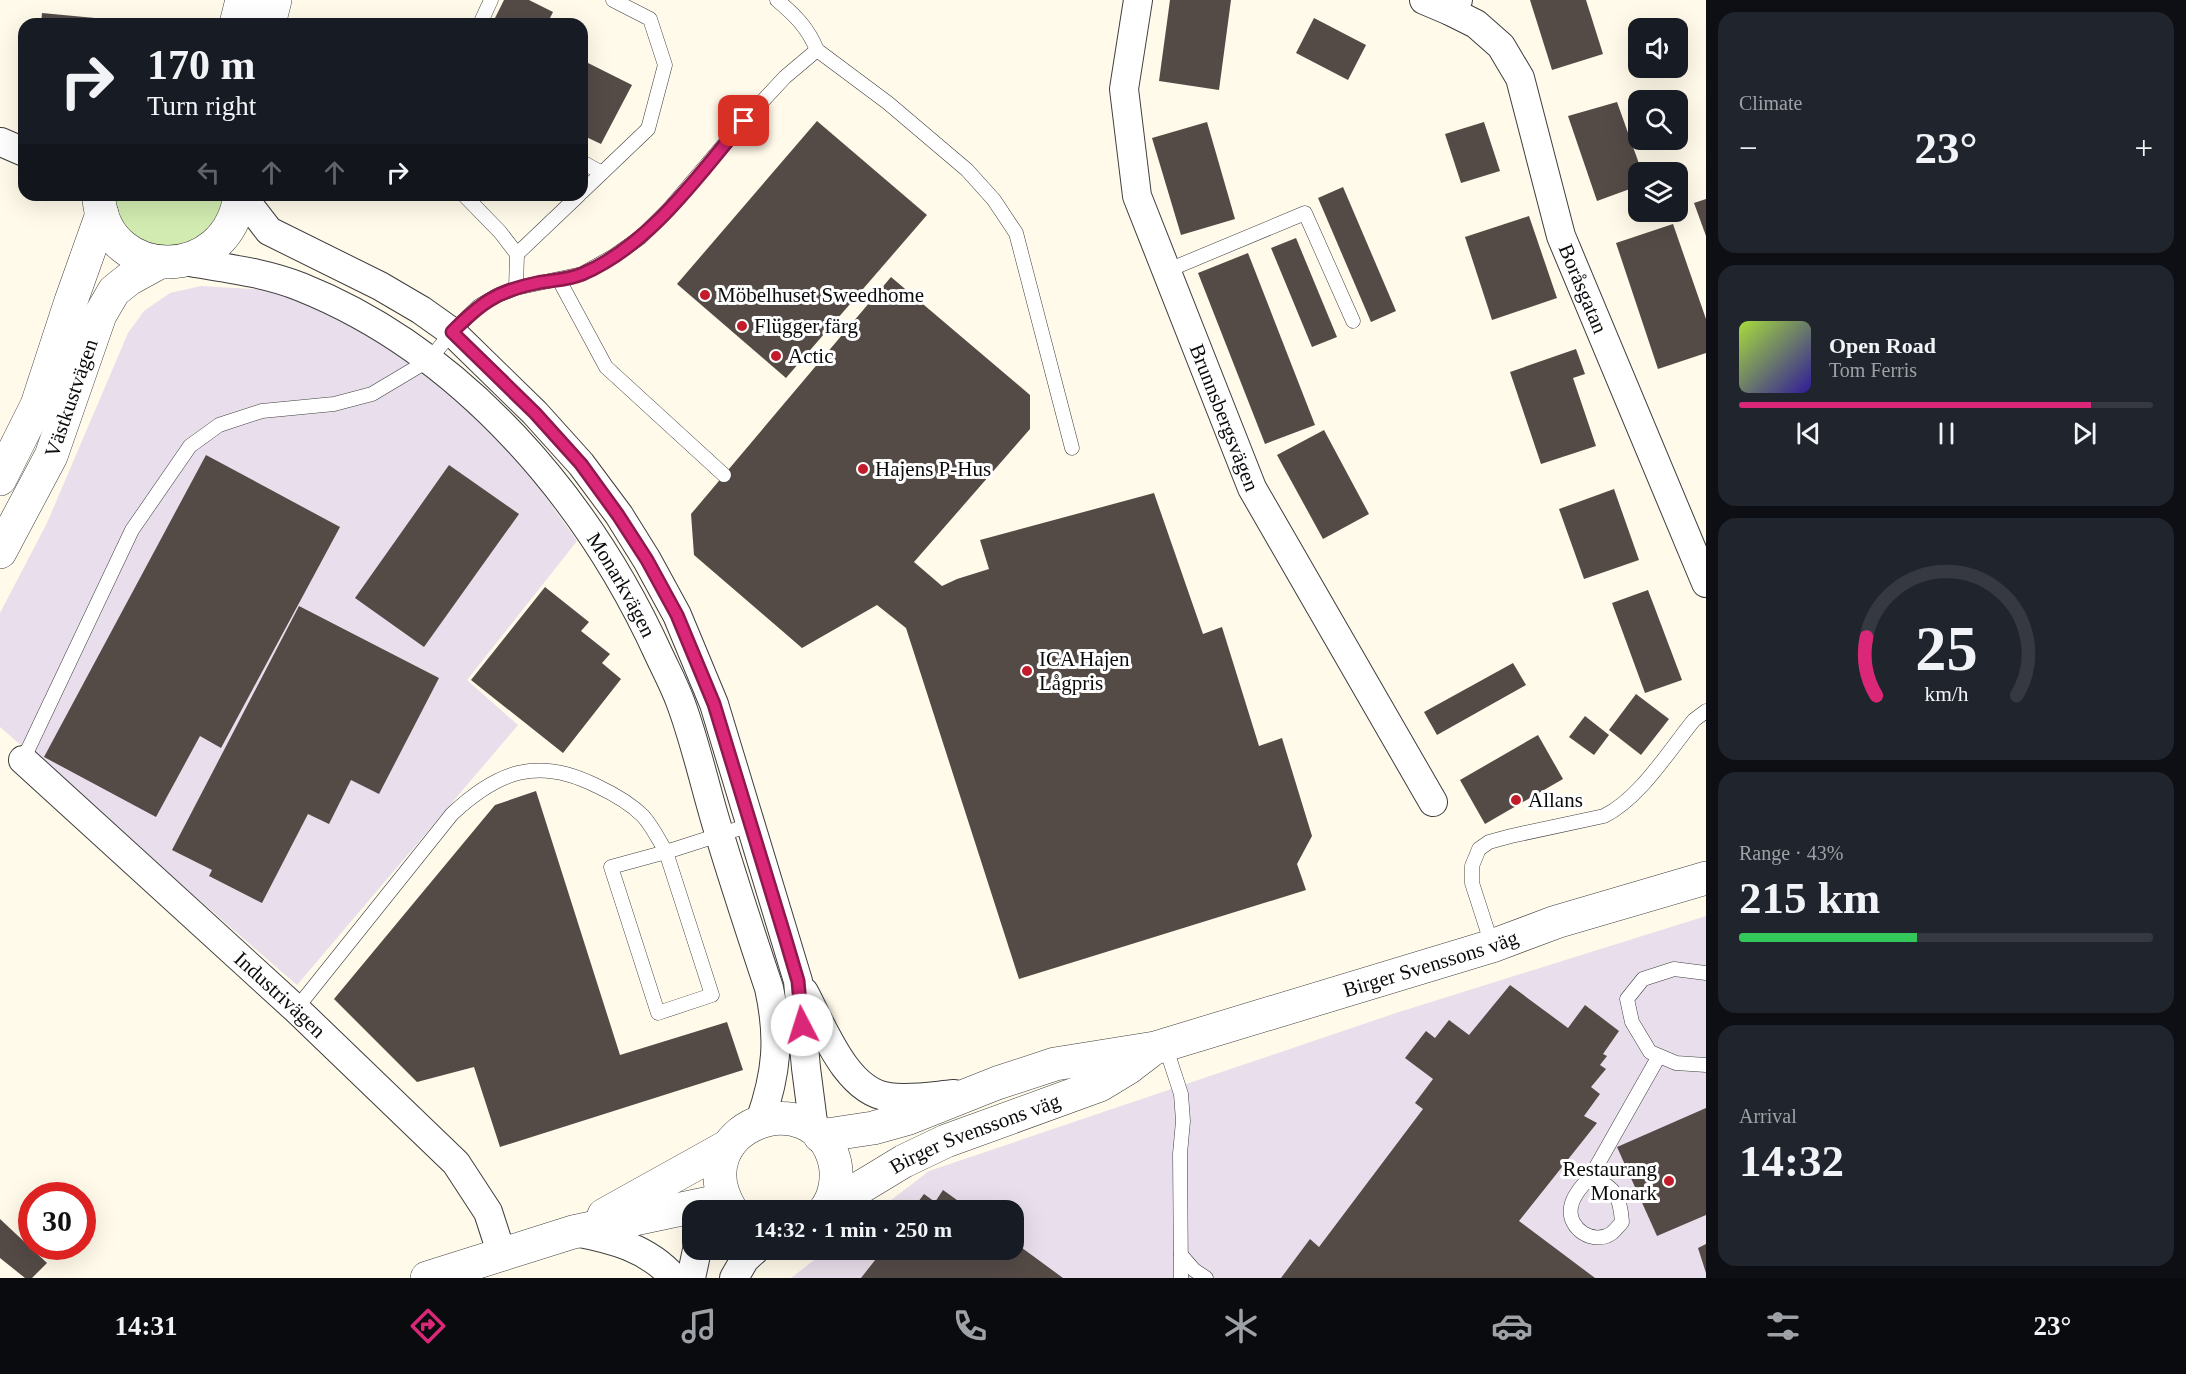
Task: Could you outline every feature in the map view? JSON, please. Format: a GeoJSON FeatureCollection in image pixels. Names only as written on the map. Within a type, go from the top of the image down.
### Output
{"type":"FeatureCollection","features":[{"type":"Feature","properties":{"kind":"street"},"geometry":{"type":"LineString","coordinates":[[238,18],[242,0]]}},
{"type":"Feature","properties":{"kind":"street"},"geometry":{"type":"LineString","coordinates":[[270,18],[275,0]]}},
{"type":"Feature","properties":{"kind":"street","name":"Brunnsbergsvägen"},"geometry":{"type":"LineString","coordinates":[[1138,0],[1124,88],[1137,196],[1252,488],[1433,802]]}},
{"type":"Feature","properties":{"kind":"street","name":"Boråsgatan"},"geometry":{"type":"LineString","coordinates":[[1444,4],[1476,24],[1501,46],[1520,78],[1561,236],[1706,583]]}},
{"type":"Feature","properties":{"kind":"street","name":"Västkustvägen"},"geometry":{"type":"LineString","coordinates":[[0,552],[51,456],[100,315],[114,291],[129,279],[172,262],[206,252],[223,237],[235,216],[239,201]]}},
{"type":"Feature","properties":{"kind":"street","name":"Monarkvägen"},"geometry":{"type":"LineString","coordinates":[[247,201],[269,231],[380,286],[421,310],[452,332],[535,413],[581,464],[647,560],[677,615],[714,704],[798,981],[845,1068],[861,1086],[886,1097],[907,1099],[974,1091]]}},
{"type":"Feature","properties":{"kind":"street"},"geometry":{"type":"LineString","coordinates":[[100,205],[110,231],[124,246],[141,256],[172,262]]}},
{"type":"Feature","properties":{"kind":"street","name":"Västkustvägen"},"geometry":{"type":"LineString","coordinates":[[0,478],[37,405],[100,205]]}},
{"type":"Feature","properties":{"kind":"street","name":"Monarkvägen"},"geometry":{"type":"LineString","coordinates":[[172,262],[253,273],[298,285],[364,317],[429,360],[478,401],[552,480],[618,575],[644,623],[680,701],[769,988],[777,1040],[775,1070],[760,1121]]}},
{"type":"Feature","properties":{"kind":"street","name":"Industrivägen"},"geometry":{"type":"LineString","coordinates":[[23,760],[296,1009],[456,1163],[488,1212],[502,1255]]}},
{"type":"Feature","properties":{"kind":"street","name":"Birger Svenssons väg"},"geometry":{"type":"LineString","coordinates":[[817,1133],[873,1128],[909,1118],[974,1091],[1055,1064],[1160,1046],[1314,1001],[1492,945],[1556,922],[1706,879]]}},
{"type":"Feature","properties":{"kind":"street","name":"Monarkvägen"},"geometry":{"type":"LineString","coordinates":[[798,981],[806,1068],[817,1133]]}},
{"type":"Feature","properties":{"kind":"street","name":"Birger Svenssons väg"},"geometry":{"type":"LineString","coordinates":[[839,1200],[904,1161],[946,1141],[1100,1085],[1160,1046]]}},
{"type":"Feature","properties":{"kind":"street"},"geometry":{"type":"LineString","coordinates":[[723,1200],[720,1186],[722,1159],[736,1135],[748,1126],[775,1118],[788,1119],[802,1123],[817,1133]]}},
{"type":"Feature","properties":{"kind":"street","name":"Birger Svenssons väg"},"geometry":{"type":"LineString","coordinates":[[817,1133],[831,1152],[836,1170],[830,1200]]}},
{"type":"Feature","properties":{"kind":"street"},"geometry":{"type":"LineString","coordinates":[[573,1232],[728,1146]]}},
{"type":"Feature","properties":{"kind":"street"},"geometry":{"type":"LineString","coordinates":[[427,1278],[573,1232],[682,1214]]}},
{"type":"Feature","properties":{"kind":"street"},"geometry":{"type":"LineString","coordinates":[[573,1232],[616,1241],[640,1250],[663,1265],[674,1278]]}},
{"type":"Feature","properties":{"kind":"street"},"geometry":{"type":"LineString","coordinates":[[691,1278],[695,1260]]}},
{"type":"Feature","properties":{"kind":"street"},"geometry":{"type":"LineString","coordinates":[[734,1278],[744,1260]]}},
{"type":"Feature","properties":{"kind":"lane"},"geometry":{"type":"LineString","coordinates":[[483,18],[491,0]]}},
{"type":"Feature","properties":{"kind":"lane"},"geometry":{"type":"LineString","coordinates":[[588,186],[648,129],[665,65],[650,19],[613,0]]}},
{"type":"Feature","properties":{"kind":"lane"},"geometry":{"type":"LineString","coordinates":[[777,0],[798,18],[812,38],[817,50],[888,103],[967,170],[994,200],[1016,233],[1072,448]]}},
{"type":"Feature","properties":{"kind":"lane"},"geometry":{"type":"LineString","coordinates":[[23,760],[132,530],[190,446],[219,425],[262,411],[334,404],[372,394],[429,360],[452,332],[479,306],[498,295],[516,288],[582,274],[614,256],[641,237],[669,209],[744,121],[785,77],[817,50]]}},
{"type":"Feature","properties":{"kind":"lane"},"geometry":{"type":"LineString","coordinates":[[588,165],[602,173]]}},
{"type":"Feature","properties":{"kind":"lane"},"geometry":{"type":"LineString","coordinates":[[470,201],[500,232],[517,254],[516,288]]}},
{"type":"Feature","properties":{"kind":"lane"},"geometry":{"type":"LineString","coordinates":[[517,254],[573,201]]}},
{"type":"Feature","properties":{"kind":"lane"},"geometry":{"type":"LineString","coordinates":[[1166,271],[1305,213],[1353,321]]}},
{"type":"Feature","properties":{"kind":"lane"},"geometry":{"type":"LineString","coordinates":[[559,280],[606,367],[724,475]]}},
{"type":"Feature","properties":{"kind":"lane"},"geometry":{"type":"LineString","coordinates":[[1492,945],[1472,883],[1472,866],[1479,849],[1489,842],[1604,816],[1617,809],[1633,796],[1694,720],[1706,711]]}},
{"type":"Feature","properties":{"kind":"lane"},"geometry":{"type":"LineString","coordinates":[[296,1009],[452,814],[474,794],[492,783],[525,771],[553,771],[578,776],[622,798],[645,817],[666,852],[712,995],[658,1013],[611,867],[666,852],[720,836],[750,825]]}},
{"type":"Feature","properties":{"kind":"lane"},"geometry":{"type":"LineString","coordinates":[[1706,973],[1674,969],[1643,980],[1627,999],[1632,1022],[1650,1052],[1676,1063],[1706,1065]]}},
{"type":"Feature","properties":{"kind":"lane"},"geometry":{"type":"LineString","coordinates":[[1160,1046],[1181,1094],[1183,1121],[1180,1154],[1181,1278]]}},
{"type":"Feature","properties":{"kind":"lane"},"geometry":{"type":"LineString","coordinates":[[1591,1176],[1608,1185],[1620,1202],[1622,1222],[1612,1233],[1601,1238],[1588,1236],[1579,1231],[1573,1223],[1570,1208],[1578,1191],[1591,1176],[1659,1056]]}},
{"type":"Feature","properties":{"kind":"lane"},"geometry":{"type":"LineString","coordinates":[[1181,1255],[1194,1270],[1206,1278]]}},
{"type":"Feature","properties":{"kind":"shaded area"},"geometry":{"type":"Polygon","coordinates":[[[201,286],[271,290],[342,319],[421,367],[506,441],[577,541],[467,680],[518,725],[297,985],[0,727],[0,613],[47,523],[128,333],[144,311],[170,293],[201,286]]]}},
{"type":"Feature","properties":{"kind":"shaded area"},"geometry":{"type":"Polygon","coordinates":[[[1706,916],[1706,1278],[791,1278],[814,1260],[1024,1260],[1024,1200],[891,1200],[929,1171],[1396,1013],[1706,916]]]}},
{"type":"Feature","properties":{"kind":"green space"},"geometry":{"type":"Polygon","coordinates":[[[115,201],[223,201],[215,225],[192,245],[161,249],[131,234],[120,221],[115,201]]]}},
{"type":"Feature","properties":{"kind":"building"},"geometry":{"type":"Polygon","coordinates":[[[504,0],[529,0],[553,12],[550,18],[495,18],[504,0]]]}},
{"type":"Feature","properties":{"kind":"building"},"geometry":{"type":"Polygon","coordinates":[[[1170,0],[1231,0],[1219,90],[1159,81],[1170,0]]]}},
{"type":"Feature","properties":{"kind":"building"},"geometry":{"type":"Polygon","coordinates":[[[1530,0],[1586,0],[1603,54],[1552,70],[1530,0]]]}},
{"type":"Feature","properties":{"kind":"building"},"geometry":{"type":"Polygon","coordinates":[[[42,13],[95,18],[42,18],[42,13]]]}},
{"type":"Feature","properties":{"kind":"building"},"geometry":{"type":"Polygon","coordinates":[[[1314,18],[1366,45],[1348,80],[1296,53],[1314,18]]]}},
{"type":"Feature","properties":{"kind":"building"},"geometry":{"type":"Polygon","coordinates":[[[588,63],[632,85],[601,144],[588,138],[588,63]]]}},
{"type":"Feature","properties":{"kind":"building"},"geometry":{"type":"Polygon","coordinates":[[[1617,102],[1628,133],[1628,150],[1634,150],[1638,162],[1628,162],[1628,190],[1597,201],[1568,116],[1617,102]]]}},
{"type":"Feature","properties":{"kind":"building"},"geometry":{"type":"Polygon","coordinates":[[[817,121],[927,215],[786,378],[677,284],[817,121]]]}},
{"type":"Feature","properties":{"kind":"building"},"geometry":{"type":"Polygon","coordinates":[[[1207,122],[1235,219],[1181,235],[1152,138],[1207,122]]]}},
{"type":"Feature","properties":{"kind":"building"},"geometry":{"type":"Polygon","coordinates":[[[1484,122],[1500,171],[1461,183],[1445,134],[1484,122]]]}},
{"type":"Feature","properties":{"kind":"building"},"geometry":{"type":"Polygon","coordinates":[[[1343,187],[1396,311],[1371,322],[1318,198],[1343,187]]]}},
{"type":"Feature","properties":{"kind":"building"},"geometry":{"type":"Polygon","coordinates":[[[1706,199],[1706,236],[1694,203],[1706,199]]]}},
{"type":"Feature","properties":{"kind":"building"},"geometry":{"type":"Polygon","coordinates":[[[1529,216],[1557,298],[1492,320],[1465,237],[1529,216]]]}},
{"type":"Feature","properties":{"kind":"building"},"geometry":{"type":"Polygon","coordinates":[[[1673,224],[1706,319],[1706,353],[1658,369],[1616,243],[1673,224]]]}},
{"type":"Feature","properties":{"kind":"building"},"geometry":{"type":"Polygon","coordinates":[[[1296,238],[1337,337],[1312,347],[1271,248],[1296,238]]]}},
{"type":"Feature","properties":{"kind":"building"},"geometry":{"type":"Polygon","coordinates":[[[1248,253],[1315,425],[1265,444],[1198,273],[1248,253]]]}},
{"type":"Feature","properties":{"kind":"building"},"geometry":{"type":"Polygon","coordinates":[[[891,277],[1030,395],[1030,429],[914,562],[942,586],[989,569],[980,540],[1154,493],[1203,634],[1222,627],[1259,746],[1282,738],[1312,836],[1297,864],[1306,890],[1019,979],[906,628],[877,605],[802,648],[694,555],[691,514],[891,277]]]}},
{"type":"Feature","properties":{"kind":"building"},"geometry":{"type":"Polygon","coordinates":[[[1576,349],[1585,374],[1573,378],[1596,446],[1541,464],[1510,372],[1576,349]]]}},
{"type":"Feature","properties":{"kind":"building"},"geometry":{"type":"Polygon","coordinates":[[[1324,430],[1369,514],[1323,539],[1277,455],[1324,430]]]}},
{"type":"Feature","properties":{"kind":"building"},"geometry":{"type":"Polygon","coordinates":[[[206,455],[340,527],[221,748],[200,736],[156,817],[44,757],[206,455]]]}},
{"type":"Feature","properties":{"kind":"building"},"geometry":{"type":"Polygon","coordinates":[[[449,465],[519,514],[424,647],[355,598],[449,465]]]}},
{"type":"Feature","properties":{"kind":"building"},"geometry":{"type":"Polygon","coordinates":[[[1614,489],[1639,560],[1584,579],[1559,509],[1614,489]]]}},
{"type":"Feature","properties":{"kind":"building"},"geometry":{"type":"Polygon","coordinates":[[[545,587],[589,622],[581,631],[610,654],[602,663],[621,679],[563,753],[471,680],[545,587]]]}},
{"type":"Feature","properties":{"kind":"building"},"geometry":{"type":"Polygon","coordinates":[[[1648,590],[1682,680],[1645,693],[1612,603],[1648,590]]]}},
{"type":"Feature","properties":{"kind":"building"},"geometry":{"type":"Polygon","coordinates":[[[299,606],[439,678],[379,794],[351,780],[329,824],[308,814],[262,903],[209,876],[212,870],[172,850],[299,606]]]}},
{"type":"Feature","properties":{"kind":"building"},"geometry":{"type":"Polygon","coordinates":[[[1513,663],[1526,685],[1437,735],[1424,712],[1513,663]]]}},
{"type":"Feature","properties":{"kind":"building"},"geometry":{"type":"Polygon","coordinates":[[[1636,694],[1669,719],[1641,755],[1609,730],[1636,694]]]}},
{"type":"Feature","properties":{"kind":"building"},"geometry":{"type":"Polygon","coordinates":[[[1585,716],[1609,735],[1594,755],[1569,737],[1585,716]]]}},
{"type":"Feature","properties":{"kind":"building"},"geometry":{"type":"Polygon","coordinates":[[[1538,735],[1563,779],[1485,824],[1460,780],[1538,735]]]}},
{"type":"Feature","properties":{"kind":"building"},"geometry":{"type":"Polygon","coordinates":[[[536,791],[620,1055],[727,1022],[743,1070],[500,1147],[474,1067],[417,1082],[334,999],[495,805],[536,791]]]}},
{"type":"Feature","properties":{"kind":"building"},"geometry":{"type":"Polygon","coordinates":[[[1510,985],[1568,1028],[1585,1005],[1619,1031],[1603,1054],[1607,1056],[1600,1065],[1606,1069],[1591,1087],[1600,1094],[1584,1116],[1597,1123],[1519,1221],[1595,1278],[1281,1278],[1310,1239],[1319,1247],[1423,1109],[1415,1103],[1433,1079],[1405,1058],[1426,1031],[1435,1038],[1449,1020],[1469,1035],[1510,985]]]}},
{"type":"Feature","properties":{"kind":"building","name":"Restaurang Monark"},"geometry":{"type":"Polygon","coordinates":[[[1706,1108],[1706,1215],[1657,1236],[1617,1147],[1706,1108]]]}},
{"type":"Feature","properties":{"kind":"building"},"geometry":{"type":"Polygon","coordinates":[[[943,1190],[957,1200],[936,1200],[943,1190]]]}},
{"type":"Feature","properties":{"kind":"building"},"geometry":{"type":"Polygon","coordinates":[[[924,1194],[932,1200],[920,1200],[924,1194]]]}},
{"type":"Feature","properties":{"kind":"building"},"geometry":{"type":"Polygon","coordinates":[[[0,1219],[18,1236],[18,1260],[44,1260],[47,1263],[32,1278],[25,1278],[0,1258],[0,1219]]]}},
{"type":"Feature","properties":{"kind":"building"},"geometry":{"type":"Polygon","coordinates":[[[1706,1244],[1706,1273],[1698,1248],[1706,1244]]]}},
{"type":"Feature","properties":{"kind":"building"},"geometry":{"type":"Polygon","coordinates":[[[1024,1249],[1063,1278],[861,1278],[875,1260],[1024,1260],[1024,1249]]]}},
{"type":"Feature","properties":{"kind":"place","name":"Möbelhuset Sweedhome"},"geometry":{"type":"Point","coordinates":[705,295]}},
{"type":"Feature","properties":{"kind":"place","name":"Flügger färg"},"geometry":{"type":"Point","coordinates":[742,326]}},
{"type":"Feature","properties":{"kind":"place","name":"Actic"},"geometry":{"type":"Point","coordinates":[776,356]}},
{"type":"Feature","properties":{"kind":"place","name":"Hajens P-Hus"},"geometry":{"type":"Point","coordinates":[863,469]}},
{"type":"Feature","properties":{"kind":"place","name":"ICA Hajen Lågpris"},"geometry":{"type":"Point","coordinates":[1027,671]}},
{"type":"Feature","properties":{"kind":"place","name":"Allans"},"geometry":{"type":"Point","coordinates":[1516,800]}},
{"type":"Feature","properties":{"kind":"place","name":"Restaurang Monark"},"geometry":{"type":"Point","coordinates":[1669,1181]}},
{"type":"Feature","properties":{"kind":"route"},"geometry":{"type":"LineString","coordinates":[[744,121],[669,209],[641,237],[582,274],[516,288],[498,295],[479,306],[452,332],[535,413],[581,464],[647,560],[677,615],[714,704],[798,981],[802,1025]]}}]}
